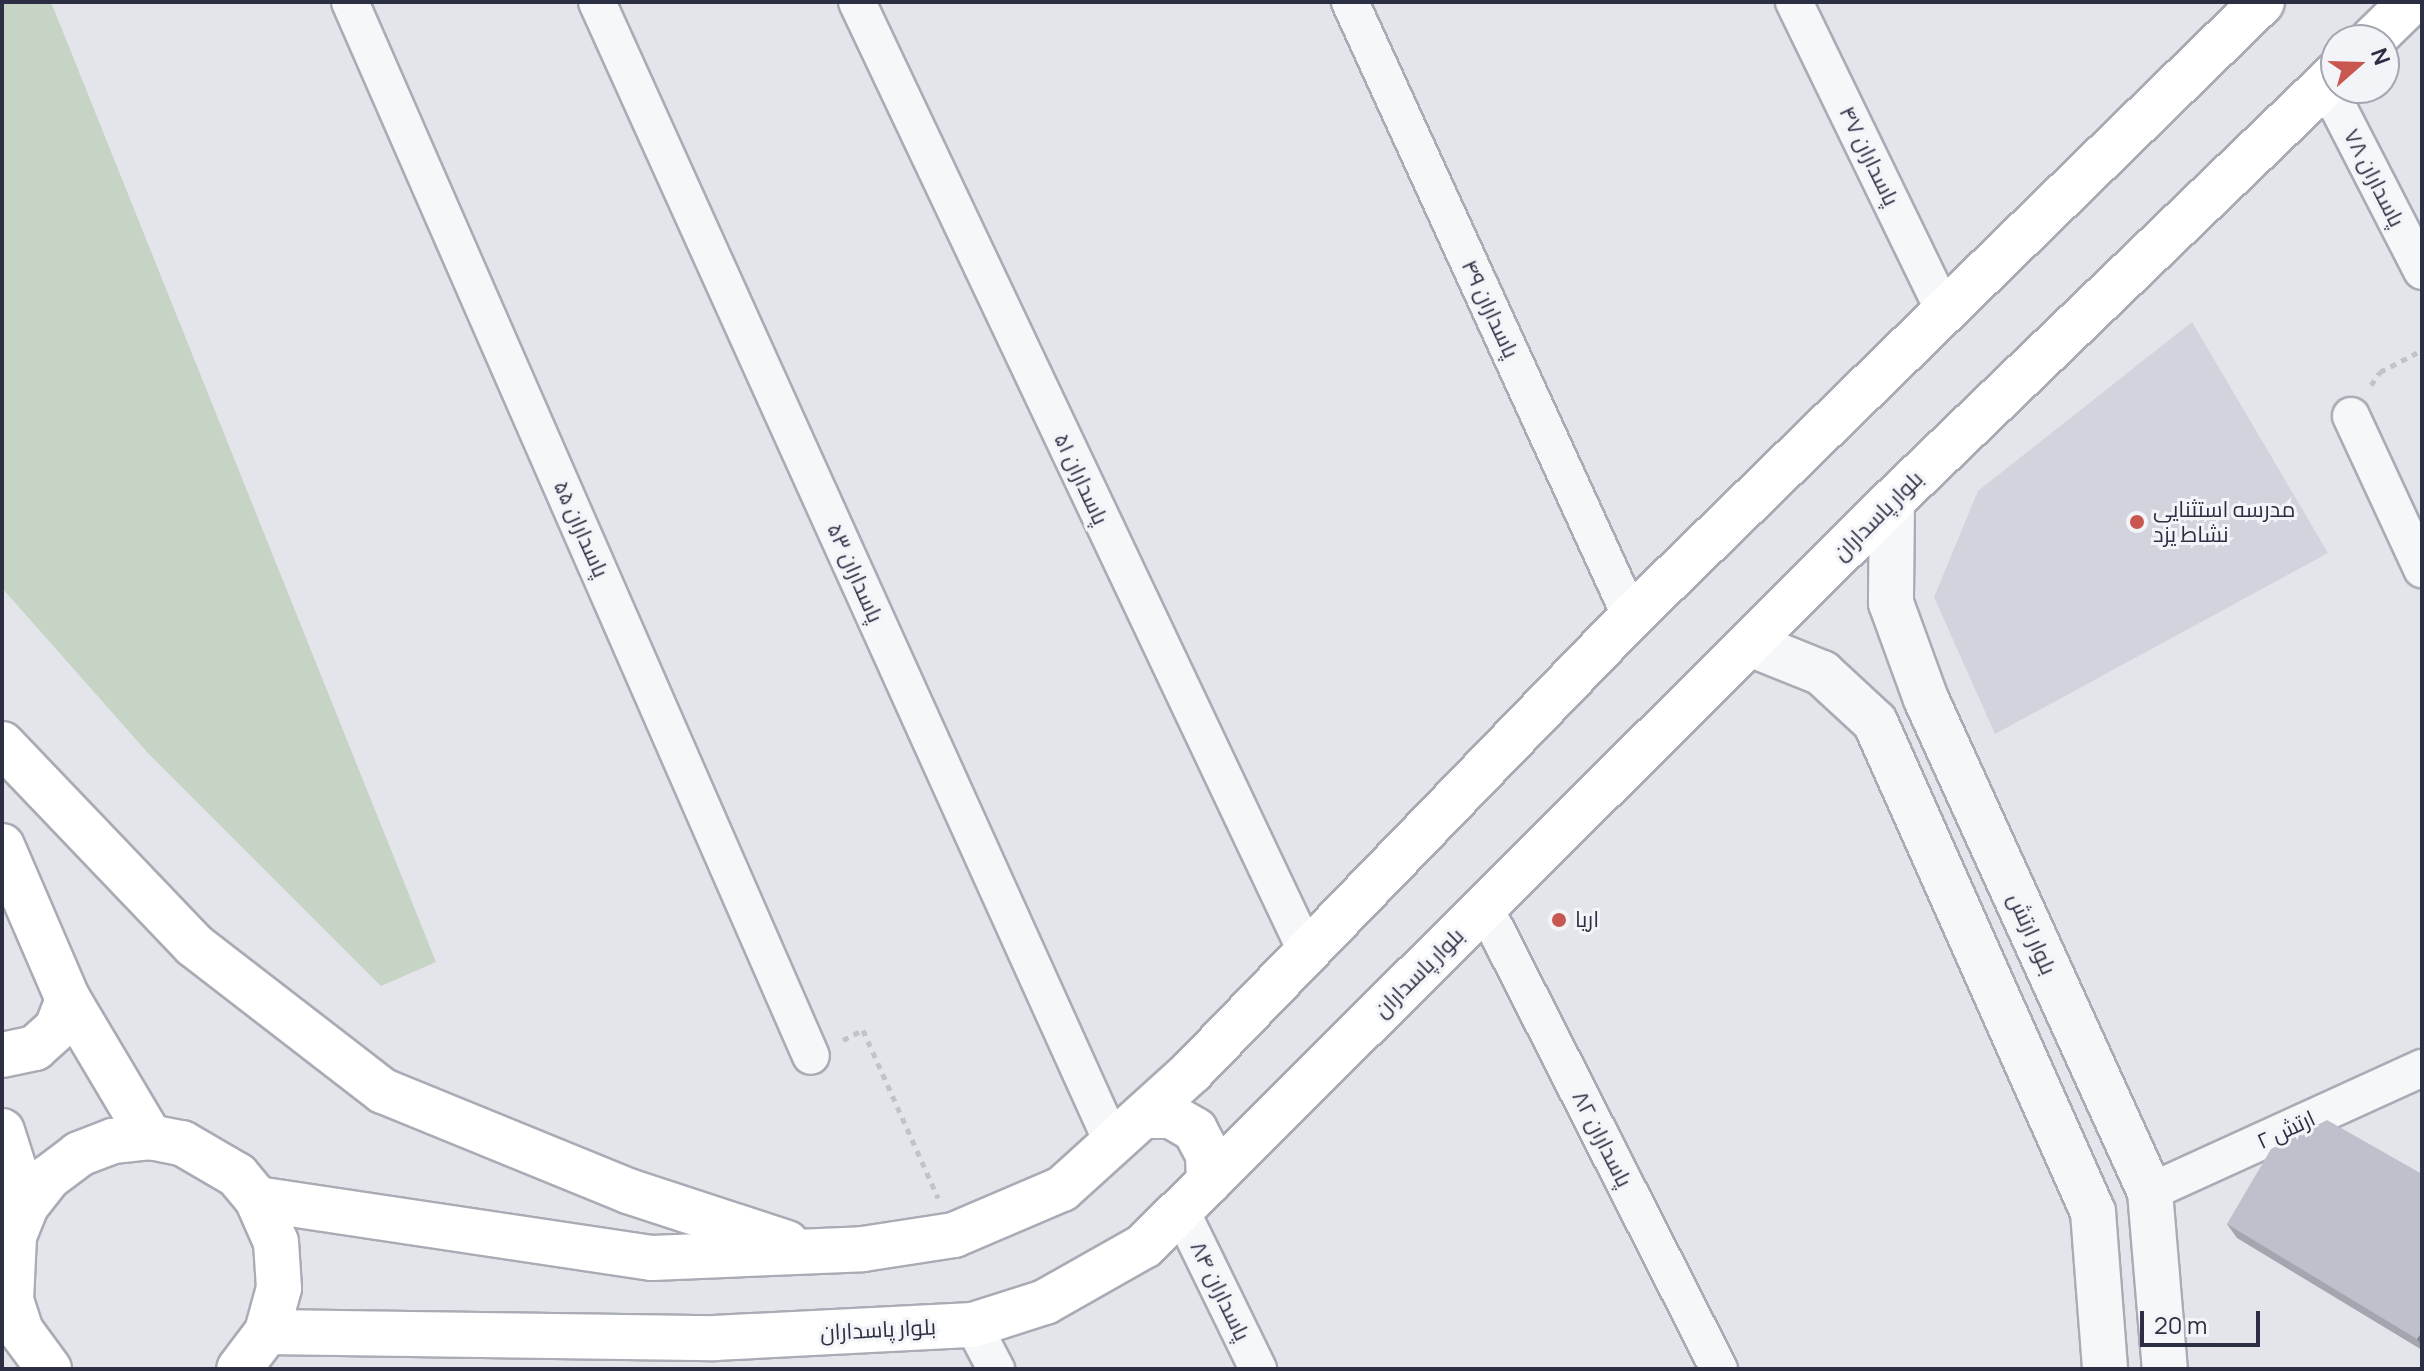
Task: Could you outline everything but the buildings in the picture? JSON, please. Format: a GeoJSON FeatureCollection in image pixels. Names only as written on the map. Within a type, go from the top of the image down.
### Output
{"type":"FeatureCollection","features":[{"type":"Feature","properties":{"kind":"main road"},"geometry":{"type":"LineString","coordinates":[[257,1199],[652,1258],[812,1251],[954,1235],[1062,1189],[1192,1071],[1308,955],[1631,617],[2262,2]]}},
{"type":"Feature","properties":{"kind":"main road"},"geometry":{"type":"LineString","coordinates":[[2388,24],[2411,2]]}},
{"type":"Feature","properties":{"kind":"main road","name":"بلوار پاسداران"},"geometry":{"type":"LineString","coordinates":[[251,1358],[973,1325],[1045,1302],[1144,1246],[1892,501],[2320,90]]}},
{"type":"Feature","properties":{"kind":"main road"},"geometry":{"type":"LineString","coordinates":[[2,744],[194,945],[383,1091],[628,1191],[812,1251]]}},
{"type":"Feature","properties":{"kind":"main road"},"geometry":{"type":"LineString","coordinates":[[2,846],[68,999],[150,1137]]}},
{"type":"Feature","properties":{"kind":"main road"},"geometry":{"type":"LineString","coordinates":[[2,1055],[35,1048],[57,1028],[68,999]]}},
{"type":"Feature","properties":{"kind":"main road"},"geometry":{"type":"LineString","coordinates":[[1192,1071],[1192,1098],[1205,1122],[1227,1136],[1254,1138]]}},
{"type":"Feature","properties":{"kind":"main road"},"geometry":{"type":"LineString","coordinates":[[1128,1130],[1171,1116],[1195,1130],[1208,1154],[1195,1197]]}},
{"type":"Feature","properties":{"kind":"main road"},"geometry":{"type":"LineString","coordinates":[[2,1131],[26,1206]]}},
{"type":"Feature","properties":{"kind":"main road"},"geometry":{"type":"LineString","coordinates":[[49,1369],[12,1337],[9,1268],[14,1236],[26,1206],[49,1177],[79,1154],[113,1141],[150,1137],[211,1156],[257,1199],[276,1242],[279,1288],[251,1358]]}},
{"type":"Feature","properties":{"kind":"main road"},"geometry":{"type":"LineString","coordinates":[[679,1369],[714,1338]]}},
{"type":"Feature","properties":{"kind":"street","name":"پاسداران ۵۵"},"geometry":{"type":"LineString","coordinates":[[350,2],[811,1056]]}},
{"type":"Feature","properties":{"kind":"street","name":"پاسداران ۵۳"},"geometry":{"type":"LineString","coordinates":[[597,2],[1128,1130]]}},
{"type":"Feature","properties":{"kind":"street","name":"پاسداران ۵۱"},"geometry":{"type":"LineString","coordinates":[[857,2],[1308,955]]}},
{"type":"Feature","properties":{"kind":"street","name":"پاسداران ۴۹"},"geometry":{"type":"LineString","coordinates":[[1350,2],[1631,617]]}},
{"type":"Feature","properties":{"kind":"street","name":"پاسداران ۴۷"},"geometry":{"type":"LineString","coordinates":[[1794,2],[1944,311]]}},
{"type":"Feature","properties":{"kind":"street","name":"پاسداران ۷۸"},"geometry":{"type":"LineString","coordinates":[[2343,104],[2422,271]]}},
{"type":"Feature","properties":{"kind":"street"},"geometry":{"type":"LineString","coordinates":[[2351,416],[2422,569]]}},
{"type":"Feature","properties":{"kind":"street","name":"بلوار ارتش"},"geometry":{"type":"LineString","coordinates":[[1892,501],[1891,603],[1926,699],[2150,1192],[2165,1369]]}},
{"type":"Feature","properties":{"kind":"street"},"geometry":{"type":"LineString","coordinates":[[1750,644],[1822,673],[1875,722],[2093,1212],[2105,1369]]}},
{"type":"Feature","properties":{"kind":"street","name":"پاسداران ۸۲"},"geometry":{"type":"LineString","coordinates":[[1485,908],[1719,1369]]}},
{"type":"Feature","properties":{"kind":"street","name":"ارتش ۲"},"geometry":{"type":"LineString","coordinates":[[2150,1192],[2422,1068]]}},
{"type":"Feature","properties":{"kind":"street","name":"پاسداران ۸۴"},"geometry":{"type":"LineString","coordinates":[[1195,1197],[1258,1369]]}},
{"type":"Feature","properties":{"kind":"street"},"geometry":{"type":"LineString","coordinates":[[973,1325],[996,1369]]}},
{"type":"Feature","properties":{"kind":"path"},"geometry":{"type":"LineString","coordinates":[[2351,416],[2380,372],[2422,350]]}},
{"type":"Feature","properties":{"kind":"path"},"geometry":{"type":"LineString","coordinates":[[811,1056],[863,1030],[954,1235]]}},
{"type":"Feature","properties":{"kind":"shaded area","name":"مدرسه استثنایی نشاط یزد"},"geometry":{"type":"Polygon","coordinates":[[[2192,322],[2328,553],[1995,734],[1934,597],[1978,491],[2192,322]]]}},
{"type":"Feature","properties":{"kind":"green space"},"geometry":{"type":"Polygon","coordinates":[[[2,2],[51,2],[436,962],[381,986],[147,752],[2,588],[2,2]]]}},
{"type":"Feature","properties":{"kind":"place","name":"مدرسه استثنایی نشاط یزد"},"geometry":{"type":"Point","coordinates":[2137,522]}},
{"type":"Feature","properties":{"kind":"place","name":"اریا"},"geometry":{"type":"Point","coordinates":[1559,920]}}]}
